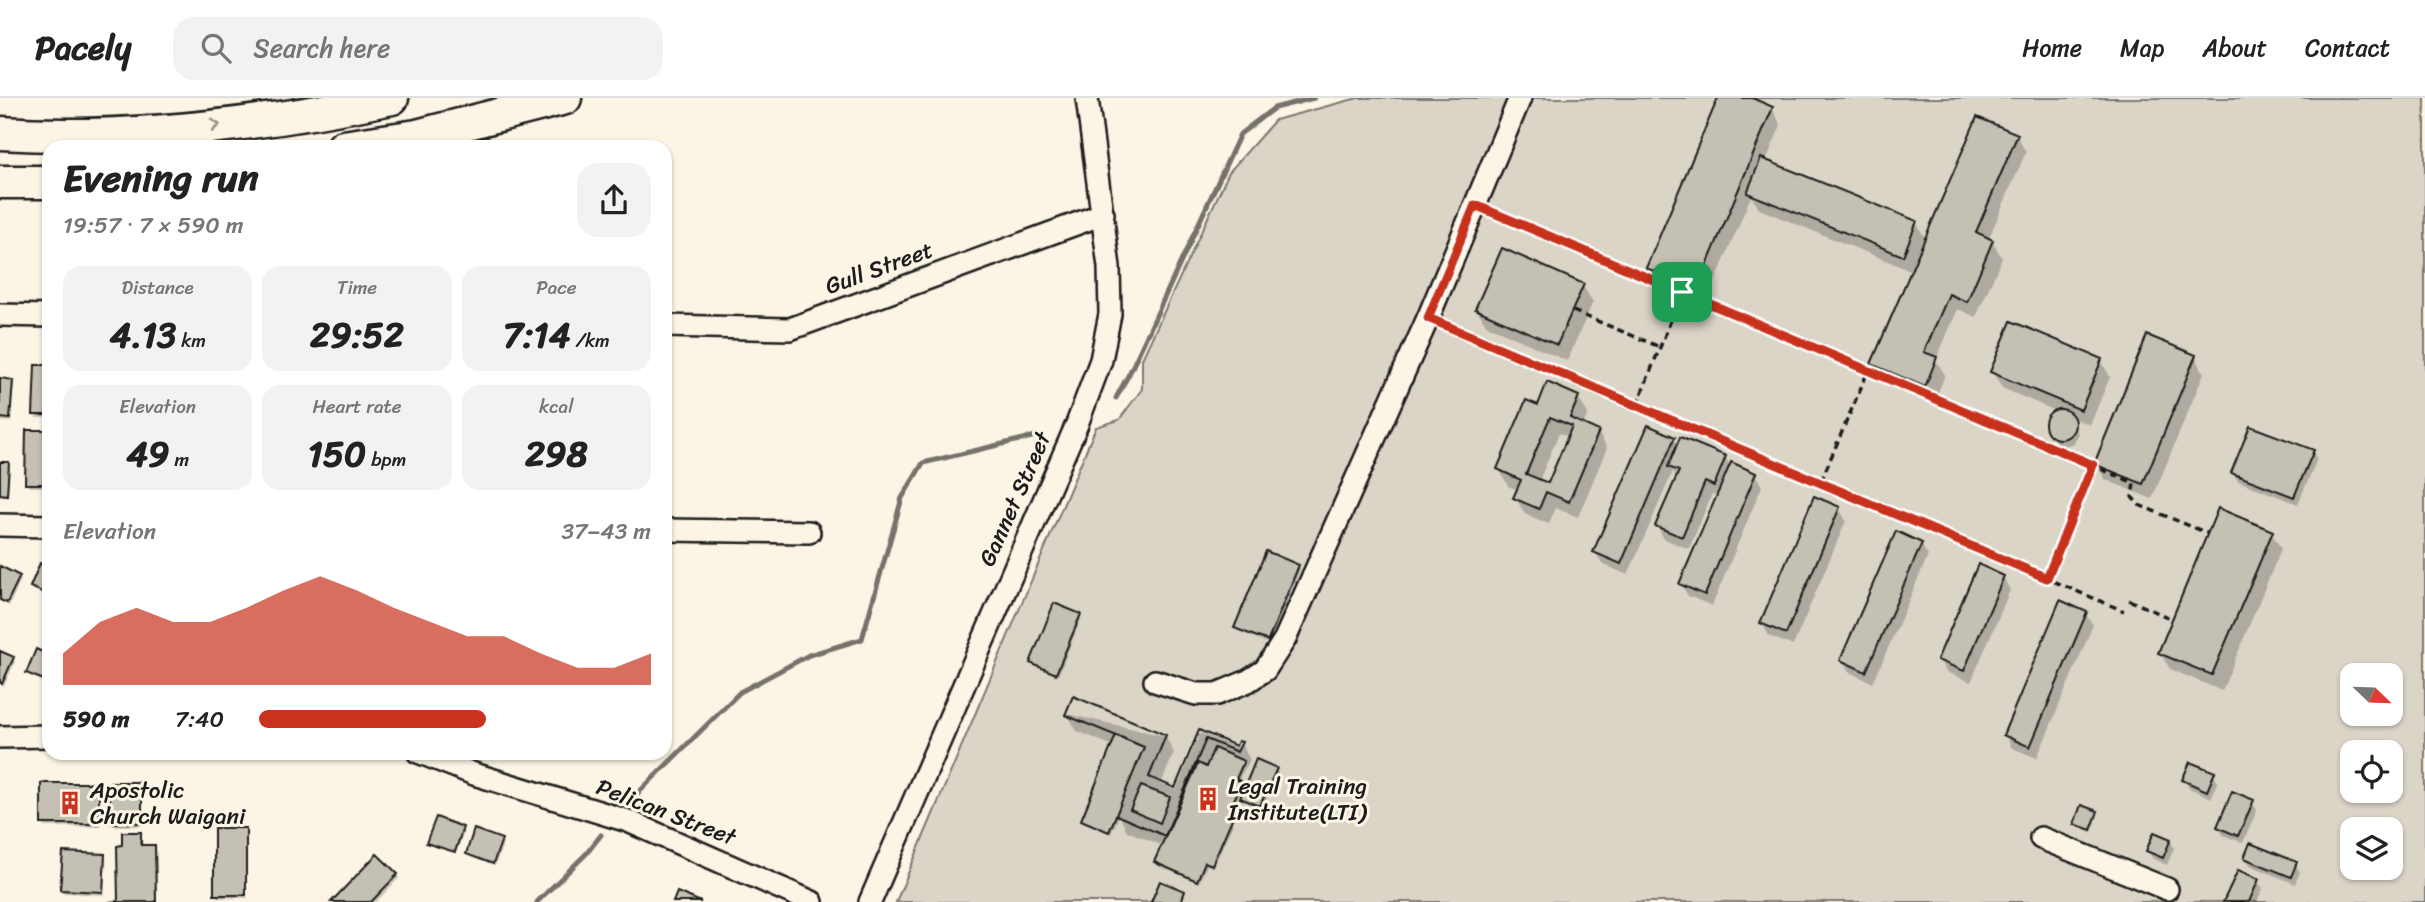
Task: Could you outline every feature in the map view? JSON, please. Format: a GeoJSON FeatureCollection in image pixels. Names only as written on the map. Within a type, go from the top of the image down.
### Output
{"type":"FeatureCollection","features":[{"type":"Feature","properties":{"kind":"highway"},"geometry":{"type":"LineString","coordinates":[[0,133],[40,135],[135,132],[236,123],[330,111],[392,98]]}},
{"type":"Feature","properties":{"kind":"highway"},"geometry":{"type":"LineString","coordinates":[[396,140],[565,98]]}},
{"type":"Feature","properties":{"kind":"highway"},"geometry":{"type":"LineString","coordinates":[[0,182],[42,182]]}},
{"type":"Feature","properties":{"kind":"street","name":"Gannet Street"},"geometry":{"type":"LineString","coordinates":[[870,902],[1077,424],[1101,359],[1110,314],[1110,267],[1087,98]]}},
{"type":"Feature","properties":{"kind":"street"},"geometry":{"type":"LineString","coordinates":[[1155,681],[1196,694],[1217,694],[1248,681],[1265,670],[1285,639],[1428,318],[1520,98]]}},
{"type":"Feature","properties":{"kind":"street"},"geometry":{"type":"LineString","coordinates":[[330,111],[346,140]]}},
{"type":"Feature","properties":{"kind":"street","name":"Gull Street"},"geometry":{"type":"LineString","coordinates":[[672,326],[790,329],[1103,214]]}},
{"type":"Feature","properties":{"kind":"street"},"geometry":{"type":"LineString","coordinates":[[0,316],[42,316]]}},
{"type":"Feature","properties":{"kind":"street"},"geometry":{"type":"LineString","coordinates":[[0,525],[42,526]]}},
{"type":"Feature","properties":{"kind":"street"},"geometry":{"type":"LineString","coordinates":[[672,530],[809,532]]}},
{"type":"Feature","properties":{"kind":"street"},"geometry":{"type":"LineString","coordinates":[[0,737],[42,736]]}},
{"type":"Feature","properties":{"kind":"street","name":"Pelican Street"},"geometry":{"type":"LineString","coordinates":[[438,760],[474,774],[628,821],[812,902]]}},
{"type":"Feature","properties":{"kind":"street"},"geometry":{"type":"LineString","coordinates":[[2041,838],[2167,889]]}},
{"type":"Feature","properties":{"kind":"path"},"geometry":{"type":"LineString","coordinates":[[1475,205],[2134,482],[2132,497],[2139,505],[2207,533]]}},
{"type":"Feature","properties":{"kind":"path"},"geometry":{"type":"LineString","coordinates":[[1637,405],[1682,292]]}},
{"type":"Feature","properties":{"kind":"path"},"geometry":{"type":"LineString","coordinates":[[1573,311],[1660,348]]}},
{"type":"Feature","properties":{"kind":"path"},"geometry":{"type":"LineString","coordinates":[[1428,318],[2124,611]]}},
{"type":"Feature","properties":{"kind":"path"},"geometry":{"type":"LineString","coordinates":[[1821,482],[1868,371]]}},
{"type":"Feature","properties":{"kind":"path"},"geometry":{"type":"LineString","coordinates":[[2047,578],[2093,465]]}},
{"type":"Feature","properties":{"kind":"path"},"geometry":{"type":"LineString","coordinates":[[2129,600],[2172,619]]}},
{"type":"Feature","properties":{"kind":"shaded area"},"geometry":{"type":"Polygon","coordinates":[[[1358,98],[2425,98],[2425,902],[896,902],[1096,427],[1119,420],[1142,389],[1142,359],[1229,172],[1275,120],[1358,98]]]}},
{"type":"Feature","properties":{"kind":"building"},"geometry":{"type":"Polygon","coordinates":[[[1718,98],[1752,98],[1773,107],[1697,289],[1646,268],[1718,98]]]}},
{"type":"Feature","properties":{"kind":"building"},"geometry":{"type":"Polygon","coordinates":[[[1977,117],[2018,134],[1976,232],[1993,240],[1967,302],[1949,294],[1924,352],[1937,357],[1925,387],[1871,364],[1977,117]]]}},
{"type":"Feature","properties":{"kind":"building"},"geometry":{"type":"Polygon","coordinates":[[[1761,158],[1917,221],[1903,256],[1747,193],[1761,158]]]}},
{"type":"Feature","properties":{"kind":"building"},"geometry":{"type":"Polygon","coordinates":[[[1502,248],[1584,284],[1557,345],[1475,309],[1502,248]]]}},
{"type":"Feature","properties":{"kind":"building"},"geometry":{"type":"Polygon","coordinates":[[[2011,321],[2102,359],[2081,410],[1990,372],[2011,321]]]}},
{"type":"Feature","properties":{"kind":"building"},"geometry":{"type":"Polygon","coordinates":[[[2147,335],[2196,355],[2143,484],[2094,464],[2147,335]]]}},
{"type":"Feature","properties":{"kind":"building"},"geometry":{"type":"Polygon","coordinates":[[[35,365],[42,365],[42,415],[33,415],[35,365]]]}},
{"type":"Feature","properties":{"kind":"building"},"geometry":{"type":"Polygon","coordinates":[[[0,378],[13,380],[10,419],[0,418],[0,378]]]}},
{"type":"Feature","properties":{"kind":"building"},"geometry":{"type":"Polygon","coordinates":[[[1547,382],[1579,396],[1570,418],[1599,431],[1569,502],[1546,492],[1539,509],[1513,498],[1521,480],[1497,469],[1526,400],[1538,405],[1547,382]],[[1550,417],[1526,474],[1548,483],[1572,426],[1550,417]]]}},
{"type":"Feature","properties":{"kind":"building"},"geometry":{"type":"Polygon","coordinates":[[[2060,409],[2066,410],[2074,418],[2074,430],[2066,438],[2060,439],[2054,438],[2046,430],[2045,424],[2046,418],[2054,410],[2060,409]]]}},
{"type":"Feature","properties":{"kind":"building"},"geometry":{"type":"Polygon","coordinates":[[[1648,425],[1675,437],[1621,564],[1593,552],[1648,425]]]}},
{"type":"Feature","properties":{"kind":"building"},"geometry":{"type":"Polygon","coordinates":[[[2250,426],[2314,450],[2294,497],[2231,473],[2250,426]]]}},
{"type":"Feature","properties":{"kind":"building"},"geometry":{"type":"Polygon","coordinates":[[[26,430],[42,430],[42,484],[25,484],[26,430]]]}},
{"type":"Feature","properties":{"kind":"building"},"geometry":{"type":"Polygon","coordinates":[[[1680,437],[1726,456],[1714,486],[1705,482],[1682,537],[1655,526],[1679,471],[1668,467],[1680,437]]]}},
{"type":"Feature","properties":{"kind":"building"},"geometry":{"type":"Polygon","coordinates":[[[0,462],[9,462],[7,495],[0,494],[0,462]]]}},
{"type":"Feature","properties":{"kind":"building"},"geometry":{"type":"Polygon","coordinates":[[[1731,462],[1756,473],[1705,595],[1679,584],[1731,462]]]}},
{"type":"Feature","properties":{"kind":"building"},"geometry":{"type":"Polygon","coordinates":[[[1814,496],[1840,507],[1786,634],[1760,623],[1814,496]]]}},
{"type":"Feature","properties":{"kind":"building"},"geometry":{"type":"Polygon","coordinates":[[[2218,508],[2273,531],[2212,675],[2158,653],[2218,508]]]}},
{"type":"Feature","properties":{"kind":"building"},"geometry":{"type":"Polygon","coordinates":[[[1896,531],[1922,543],[1866,672],[1840,660],[1896,531]]]}},
{"type":"Feature","properties":{"kind":"building"},"geometry":{"type":"Polygon","coordinates":[[[1266,551],[1299,565],[1268,641],[1234,628],[1266,551]]]}},
{"type":"Feature","properties":{"kind":"building"},"geometry":{"type":"Polygon","coordinates":[[[40,563],[42,564],[42,592],[30,587],[40,563]]]}},
{"type":"Feature","properties":{"kind":"building"},"geometry":{"type":"Polygon","coordinates":[[[1978,564],[2004,576],[1964,671],[1937,660],[1978,564]]]}},
{"type":"Feature","properties":{"kind":"building"},"geometry":{"type":"Polygon","coordinates":[[[0,566],[20,576],[7,603],[0,600],[0,566]]]}},
{"type":"Feature","properties":{"kind":"building"},"geometry":{"type":"Polygon","coordinates":[[[2060,600],[2087,612],[2030,747],[2003,735],[2060,600]]]}},
{"type":"Feature","properties":{"kind":"building"},"geometry":{"type":"Polygon","coordinates":[[[1054,603],[1081,614],[1056,674],[1030,663],[1054,603]]]}},
{"type":"Feature","properties":{"kind":"building"},"geometry":{"type":"Polygon","coordinates":[[[36,649],[42,652],[42,679],[26,673],[36,649]]]}},
{"type":"Feature","properties":{"kind":"building"},"geometry":{"type":"Polygon","coordinates":[[[0,651],[14,657],[2,684],[0,682],[0,651]]]}},
{"type":"Feature","properties":{"kind":"building"},"geometry":{"type":"Polygon","coordinates":[[[1073,696],[1166,735],[1149,777],[1175,788],[1199,730],[1236,746],[1238,741],[1242,742],[1237,752],[1206,739],[1165,836],[1116,815],[1144,747],[1065,715],[1073,696]],[[1141,786],[1130,810],[1160,823],[1170,797],[1141,786]]]}},
{"type":"Feature","properties":{"kind":"building"},"geometry":{"type":"Polygon","coordinates":[[[1073,696],[1166,735],[1149,777],[1175,788],[1199,730],[1236,746],[1238,741],[1242,742],[1237,752],[1206,739],[1165,836],[1116,815],[1144,747],[1065,715],[1073,696]]]}},
{"type":"Feature","properties":{"kind":"building"},"geometry":{"type":"Polygon","coordinates":[[[1116,735],[1144,747],[1109,832],[1081,820],[1116,735]]]}},
{"type":"Feature","properties":{"kind":"building","name":"Legal Training Institute(LTI)"},"geometry":{"type":"Polygon","coordinates":[[[1214,748],[1244,761],[1236,779],[1242,782],[1227,816],[1232,819],[1212,865],[1205,862],[1197,881],[1154,862],[1198,763],[1206,767],[1214,748]]]}},
{"type":"Feature","properties":{"kind":"building"},"geometry":{"type":"Polygon","coordinates":[[[1256,759],[1277,768],[1260,806],[1240,798],[1256,759]]]}},
{"type":"Feature","properties":{"kind":"building"},"geometry":{"type":"Polygon","coordinates":[[[2190,762],[2215,772],[2207,791],[2182,780],[2190,762]]]}},
{"type":"Feature","properties":{"kind":"building"},"geometry":{"type":"Polygon","coordinates":[[[110,782],[142,782],[142,823],[110,823],[110,782]]]}},
{"type":"Feature","properties":{"kind":"building","name":"Apostolic Church Waigani"},"geometry":{"type":"Polygon","coordinates":[[[41,783],[99,783],[99,824],[41,824],[41,783]]]}},
{"type":"Feature","properties":{"kind":"building"},"geometry":{"type":"Polygon","coordinates":[[[2232,791],[2254,800],[2238,836],[2217,827],[2232,791]]]}},
{"type":"Feature","properties":{"kind":"building"},"geometry":{"type":"Polygon","coordinates":[[[2081,805],[2098,811],[2091,830],[2074,824],[2081,805]]]}},
{"type":"Feature","properties":{"kind":"building"},"geometry":{"type":"Polygon","coordinates":[[[436,817],[463,827],[455,852],[426,843],[436,817]]]}},
{"type":"Feature","properties":{"kind":"building"},"geometry":{"type":"Polygon","coordinates":[[[214,828],[246,828],[246,895],[214,895],[214,828]]]}},
{"type":"Feature","properties":{"kind":"building"},"geometry":{"type":"Polygon","coordinates":[[[474,829],[502,839],[493,864],[466,854],[474,829]]]}},
{"type":"Feature","properties":{"kind":"building"},"geometry":{"type":"Polygon","coordinates":[[[122,832],[141,832],[141,845],[155,845],[156,902],[109,902],[118,901],[117,846],[122,845],[122,832]]]}},
{"type":"Feature","properties":{"kind":"building"},"geometry":{"type":"Polygon","coordinates":[[[2154,832],[2171,839],[2163,858],[2146,851],[2154,832]]]}},
{"type":"Feature","properties":{"kind":"building"},"geometry":{"type":"Polygon","coordinates":[[[2250,843],[2297,862],[2291,877],[2244,858],[2250,843]]]}},
{"type":"Feature","properties":{"kind":"building"},"geometry":{"type":"Polygon","coordinates":[[[63,852],[105,854],[103,892],[60,890],[63,852]]]}},
{"type":"Feature","properties":{"kind":"building"},"geometry":{"type":"Polygon","coordinates":[[[377,854],[398,874],[371,902],[331,902],[377,854]]]}},
{"type":"Feature","properties":{"kind":"building"},"geometry":{"type":"Polygon","coordinates":[[[2238,870],[2259,879],[2249,902],[2223,902],[2238,870]]]}},
{"type":"Feature","properties":{"kind":"building"},"geometry":{"type":"Polygon","coordinates":[[[1160,881],[1185,891],[1181,902],[1151,902],[1160,881]]]}},
{"type":"Feature","properties":{"kind":"building"},"geometry":{"type":"Polygon","coordinates":[[[677,892],[701,902],[673,902],[677,892]]]}},
{"type":"Feature","properties":{"kind":"waterway"},"geometry":{"type":"LineString","coordinates":[[1116,398],[1240,134],[1274,108],[1314,98]]}},
{"type":"Feature","properties":{"kind":"waterway"},"geometry":{"type":"LineString","coordinates":[[672,759],[740,692],[809,655],[862,639],[902,498],[923,463],[1036,436]]}},
{"type":"Feature","properties":{"kind":"waterway"},"geometry":{"type":"LineString","coordinates":[[631,800],[671,760]]}},
{"type":"Feature","properties":{"kind":"waterway"},"geometry":{"type":"LineString","coordinates":[[537,902],[586,854],[601,835]]}},
{"type":"Feature","properties":{"kind":"place","name":"Legal Training Institute(LTI)"},"geometry":{"type":"Point","coordinates":[1208,799]}},
{"type":"Feature","properties":{"kind":"place","name":"Apostolic Church Waigani"},"geometry":{"type":"Point","coordinates":[70,803]}},
{"type":"Feature","properties":{"kind":"route"},"geometry":{"type":"LineString","coordinates":[[1475,205],[1682,292],[2093,465],[2047,578],[1428,318],[1475,205]]}}]}
